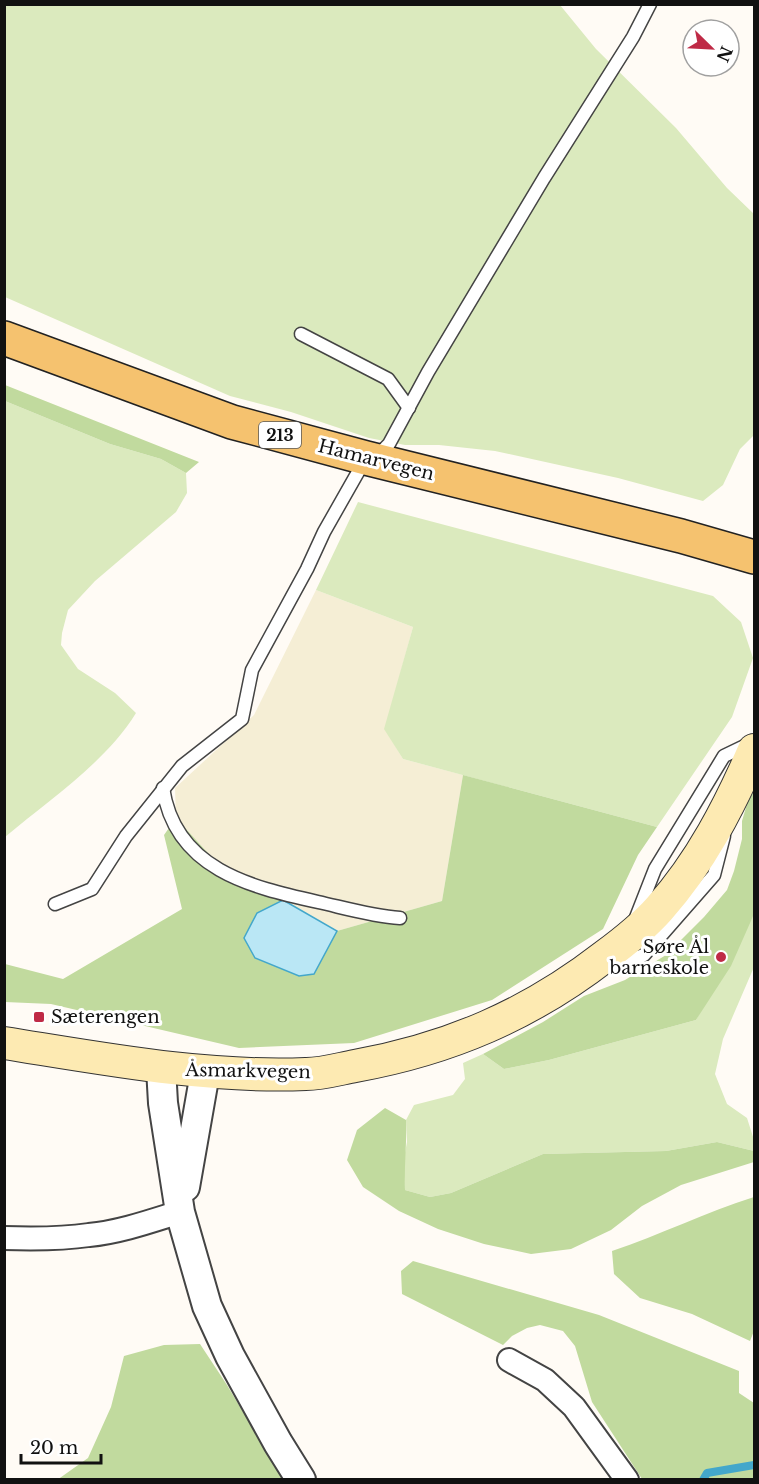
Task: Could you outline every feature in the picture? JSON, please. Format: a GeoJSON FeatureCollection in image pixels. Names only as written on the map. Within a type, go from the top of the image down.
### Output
{"type":"FeatureCollection","features":[{"type":"Feature","properties":{"kind":"main road","name":"Hamarvegen"},"geometry":{"type":"LineString","coordinates":[[4,338],[232,422],[366,459],[681,536],[754,557]]}},
{"type":"Feature","properties":{"kind":"main road","name":"Åsmarkvegen"},"geometry":{"type":"LineString","coordinates":[[4,1043],[205,1073],[308,1074],[397,1059],[463,1038],[528,1007],[579,976],[628,939],[658,910],[710,840],[736,791],[754,750]]}},
{"type":"Feature","properties":{"kind":"street"},"geometry":{"type":"LineString","coordinates":[[160,1068],[163,1104],[180,1212],[207,1306],[230,1356],[278,1443],[301,1479]]}},
{"type":"Feature","properties":{"kind":"street"},"geometry":{"type":"LineString","coordinates":[[180,1212],[205,1073]]}},
{"type":"Feature","properties":{"kind":"street"},"geometry":{"type":"LineString","coordinates":[[4,1238],[42,1239],[91,1235],[143,1224],[180,1212]]}},
{"type":"Feature","properties":{"kind":"street"},"geometry":{"type":"LineString","coordinates":[[509,1360],[545,1380],[574,1407],[627,1479]]}},
{"type":"Feature","properties":{"kind":"lane"},"geometry":{"type":"LineString","coordinates":[[55,904],[92,889],[126,836],[182,766],[242,719],[252,670],[307,569],[324,532],[366,459],[380,453],[389,444],[544,178],[633,37],[650,4]]}},
{"type":"Feature","properties":{"kind":"lane"},"geometry":{"type":"LineString","coordinates":[[301,334],[388,379],[409,408]]}},
{"type":"Feature","properties":{"kind":"lane"},"geometry":{"type":"LineString","coordinates":[[628,939],[656,869],[723,756],[754,741]]}},
{"type":"Feature","properties":{"kind":"lane"},"geometry":{"type":"LineString","coordinates":[[163,788],[166,809],[178,833],[193,850],[219,869],[273,892],[381,916],[400,918]]}},
{"type":"Feature","properties":{"kind":"lane"},"geometry":{"type":"LineString","coordinates":[[579,976],[644,956],[714,875],[736,791]]}},
{"type":"Feature","properties":{"kind":"shaded area"},"geometry":{"type":"Polygon","coordinates":[[[316,590],[413,627],[385,729],[403,759],[463,775],[442,901],[337,931],[218,864],[176,818],[175,788],[254,715],[316,590]]]}},
{"type":"Feature","properties":{"kind":"green space"},"geometry":{"type":"Polygon","coordinates":[[[4,5],[560,5],[596,49],[676,128],[727,188],[754,214],[754,435],[740,449],[723,485],[703,501],[618,478],[495,451],[439,445],[405,445],[369,438],[291,412],[230,396],[5,297],[4,5]]]}},
{"type":"Feature","properties":{"kind":"green space"},"geometry":{"type":"Polygon","coordinates":[[[5,385],[199,462],[186,473],[161,459],[110,444],[5,401],[5,385]]]}},
{"type":"Feature","properties":{"kind":"green space"},"geometry":{"type":"Polygon","coordinates":[[[5,401],[110,444],[161,459],[186,473],[187,493],[176,512],[95,581],[68,610],[62,633],[61,645],[78,669],[115,693],[136,713],[109,748],[93,764],[5,837],[5,401]]]}},
{"type":"Feature","properties":{"kind":"green space"},"geometry":{"type":"Polygon","coordinates":[[[358,502],[713,596],[741,622],[753,658],[732,717],[657,827],[403,759],[384,729],[413,627],[316,590],[358,502]]]}},
{"type":"Feature","properties":{"kind":"green space"},"geometry":{"type":"Polygon","coordinates":[[[463,775],[657,827],[638,855],[603,929],[492,1000],[354,1043],[239,1048],[51,1004],[5,1002],[5,964],[63,979],[182,909],[164,835],[176,818],[218,864],[283,900],[257,913],[314,974],[337,931],[442,901],[463,775]]]}},
{"type":"Feature","properties":{"kind":"green space"},"geometry":{"type":"Polygon","coordinates":[[[754,791],[754,914],[731,966],[696,1020],[549,1060],[504,1069],[483,1054],[543,1022],[584,996],[625,980],[666,955],[727,890],[742,839],[742,821],[754,791]]]}},
{"type":"Feature","properties":{"kind":"green space"},"geometry":{"type":"Polygon","coordinates":[[[754,914],[754,967],[723,1039],[715,1074],[727,1104],[747,1118],[754,1140],[754,1151],[717,1142],[666,1151],[543,1154],[451,1193],[430,1197],[405,1190],[403,1163],[407,1142],[406,1120],[414,1105],[453,1095],[465,1079],[463,1063],[483,1054],[504,1069],[549,1060],[696,1020],[754,914]]]}},
{"type":"Feature","properties":{"kind":"green space"},"geometry":{"type":"Polygon","coordinates":[[[385,1108],[406,1120],[405,1190],[430,1197],[451,1193],[543,1154],[666,1151],[717,1142],[754,1151],[754,1162],[681,1185],[642,1206],[611,1230],[571,1249],[531,1254],[484,1244],[438,1229],[399,1211],[363,1187],[347,1160],[357,1130],[385,1108]]]}},
{"type":"Feature","properties":{"kind":"green space"},"geometry":{"type":"Polygon","coordinates":[[[754,1197],[754,1331],[750,1341],[692,1314],[640,1298],[614,1274],[612,1251],[754,1197]]]}},
{"type":"Feature","properties":{"kind":"green space"},"geometry":{"type":"Polygon","coordinates":[[[413,1261],[599,1315],[739,1371],[739,1393],[754,1403],[754,1479],[642,1479],[592,1402],[575,1346],[563,1331],[540,1325],[527,1328],[512,1336],[503,1345],[402,1294],[401,1271],[413,1261]]]}},
{"type":"Feature","properties":{"kind":"green space"},"geometry":{"type":"Polygon","coordinates":[[[200,1344],[283,1479],[57,1480],[88,1458],[111,1407],[124,1356],[164,1345],[200,1344]]]}},
{"type":"Feature","properties":{"kind":"water"},"geometry":{"type":"Polygon","coordinates":[[[283,900],[337,931],[314,974],[299,976],[255,958],[244,938],[257,913],[283,900]]]}},
{"type":"Feature","properties":{"kind":"waterway"},"geometry":{"type":"LineString","coordinates":[[703,1480],[707,1473],[754,1465]]}},
{"type":"Feature","properties":{"kind":"place","name":"Søre Ål barneskole"},"geometry":{"type":"Point","coordinates":[721,957]}},
{"type":"Feature","properties":{"kind":"place","name":"Sæterengen"},"geometry":{"type":"Point","coordinates":[39,1017]}}]}
